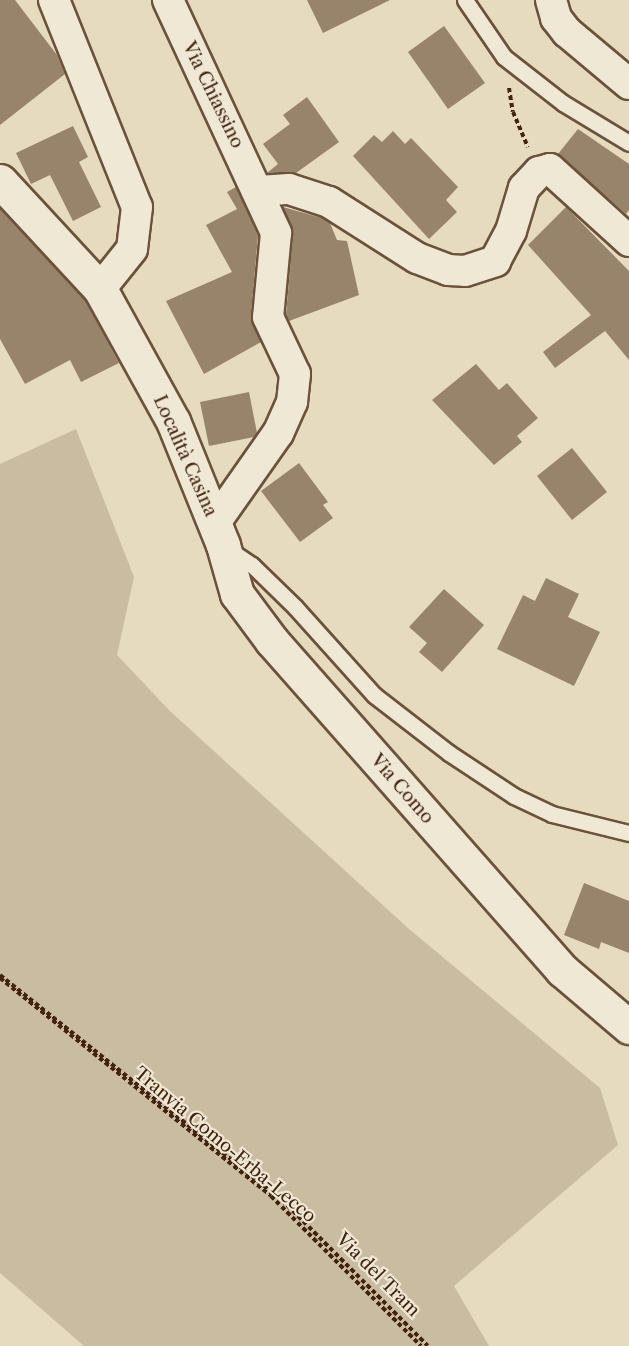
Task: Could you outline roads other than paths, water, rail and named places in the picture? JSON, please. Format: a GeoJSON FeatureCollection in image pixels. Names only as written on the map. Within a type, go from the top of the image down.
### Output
{"type":"FeatureCollection","features":[{"type":"Feature","properties":{"kind":"street"},"geometry":{"type":"LineString","coordinates":[[54,0],[137,207],[132,249],[100,289]]}},
{"type":"Feature","properties":{"kind":"street","name":"Via Chiassino"},"geometry":{"type":"LineString","coordinates":[[168,0],[259,190]]}},
{"type":"Feature","properties":{"kind":"street"},"geometry":{"type":"LineString","coordinates":[[551,0],[556,18],[567,32],[629,84]]}},
{"type":"Feature","properties":{"kind":"street"},"geometry":{"type":"LineString","coordinates":[[259,190],[289,189],[329,202],[417,258],[448,270],[465,271],[495,261],[511,231],[519,198],[539,172],[550,169],[629,241]]}},
{"type":"Feature","properties":{"kind":"street","name":"Località Casina"},"geometry":{"type":"LineString","coordinates":[[0,181],[100,289],[173,421],[218,535]]}},
{"type":"Feature","properties":{"kind":"street","name":"Località Casina"},"geometry":{"type":"LineString","coordinates":[[218,535],[278,433],[292,402],[295,374],[268,317],[276,233],[259,190]]}},
{"type":"Feature","properties":{"kind":"street","name":"Via Como"},"geometry":{"type":"LineString","coordinates":[[218,535],[237,594],[272,641],[561,970],[629,1027]]}},
{"type":"Feature","properties":{"kind":"lane"},"geometry":{"type":"LineString","coordinates":[[465,0],[504,57],[563,103],[629,144]]}},
{"type":"Feature","properties":{"kind":"lane"},"geometry":{"type":"LineString","coordinates":[[218,535],[295,607],[374,695],[449,753],[514,796],[552,814],[629,833]]}}]}
